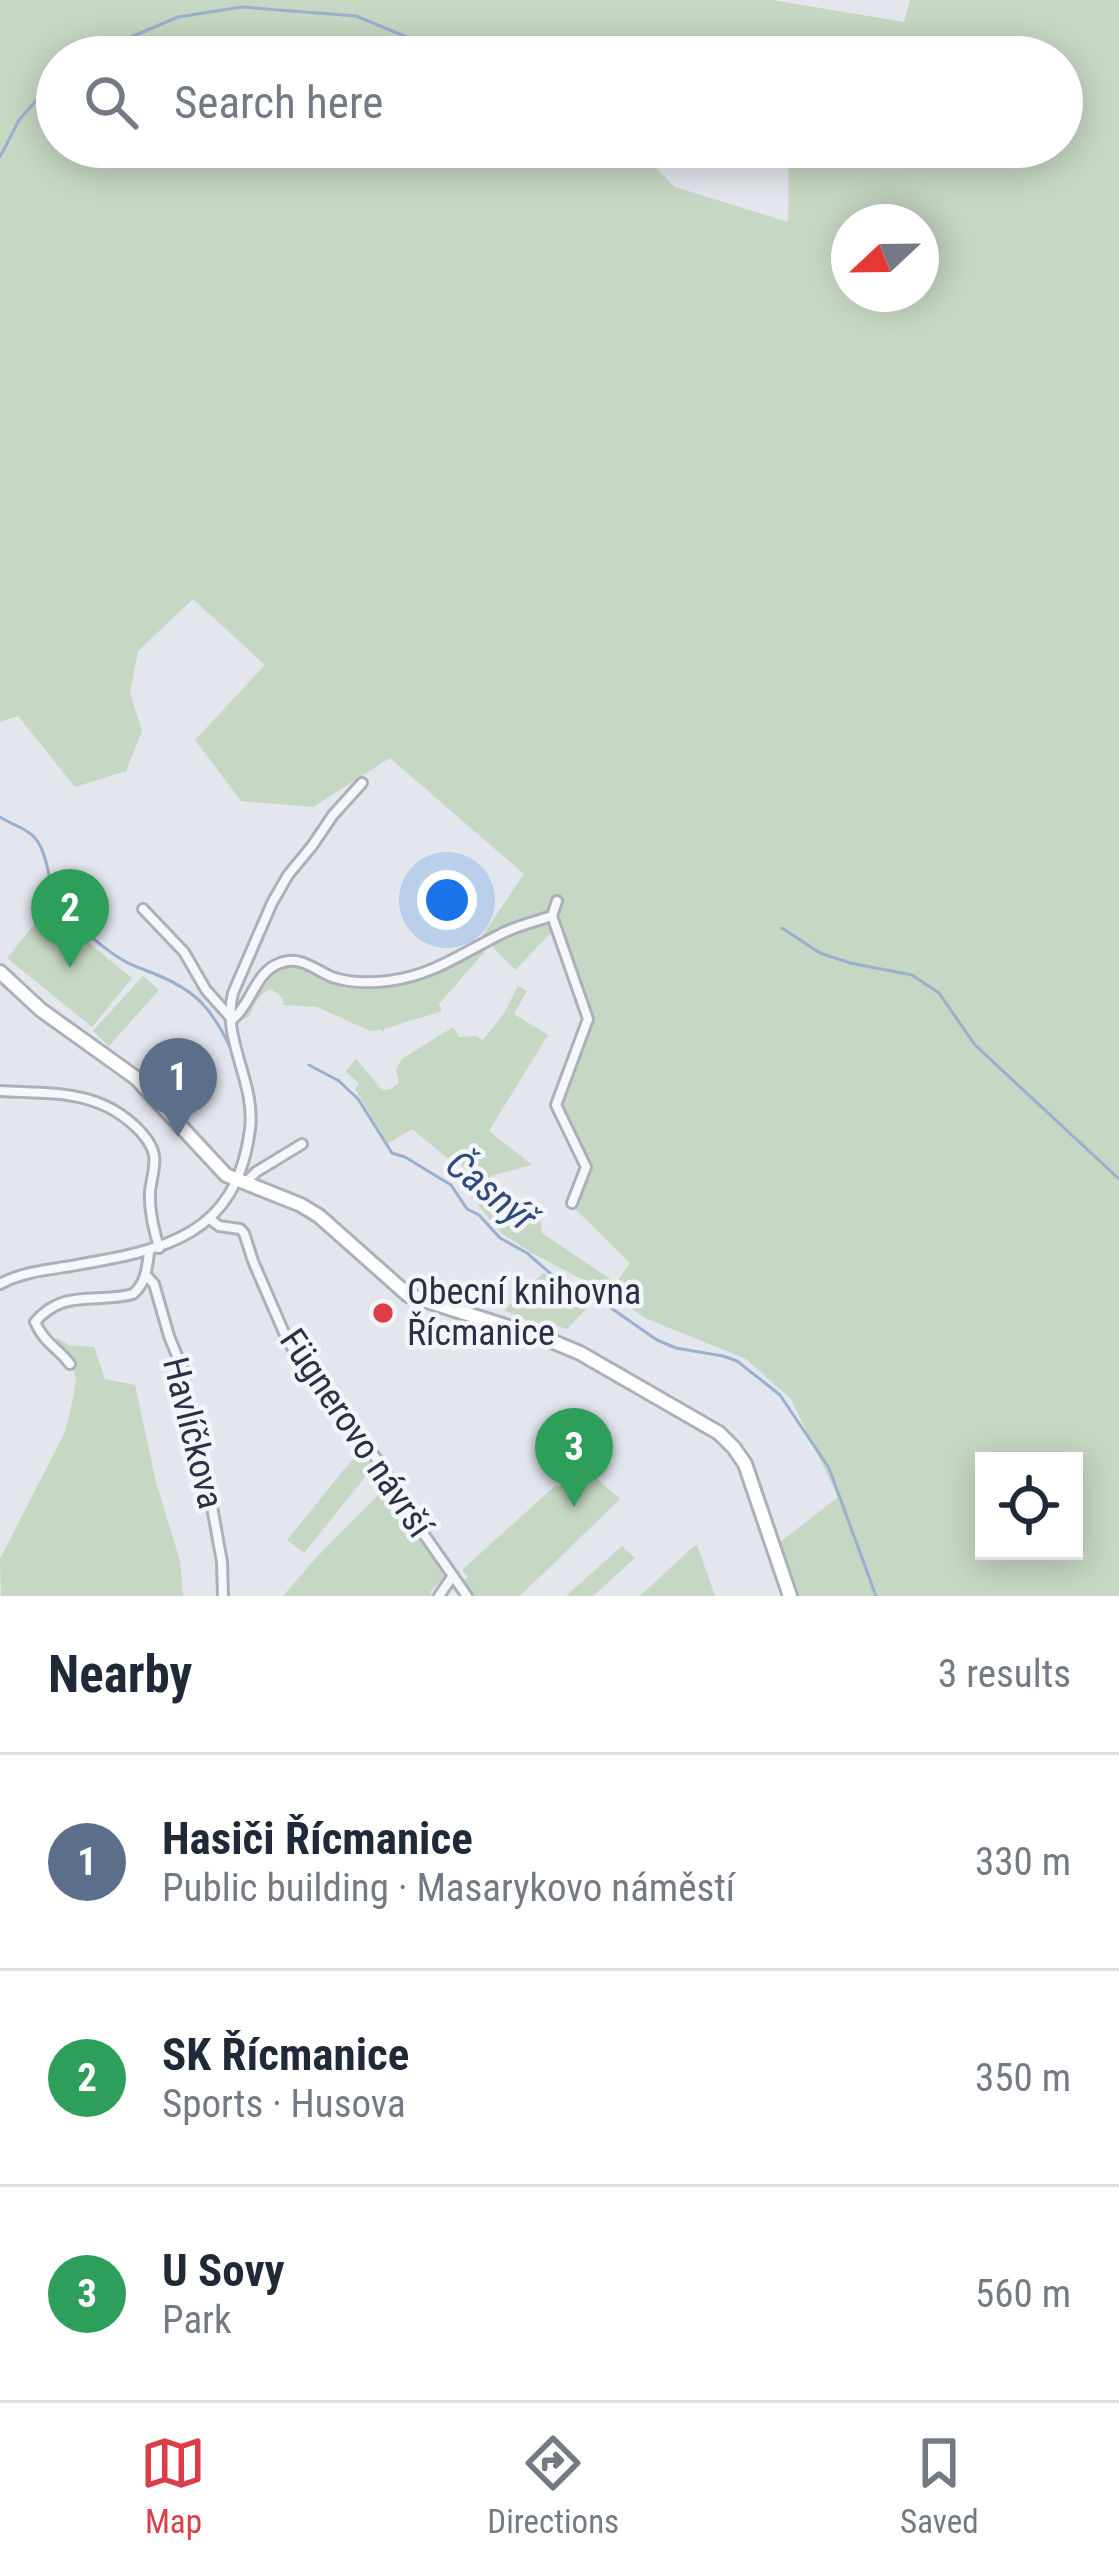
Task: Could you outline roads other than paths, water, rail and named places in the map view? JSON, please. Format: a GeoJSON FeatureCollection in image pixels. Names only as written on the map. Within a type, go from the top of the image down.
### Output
{"type":"FeatureCollection","features":[{"type":"Feature","properties":{"kind":"main road"},"geometry":{"type":"LineString","coordinates":[[0,972],[41,1010],[136,1078],[216,1167],[319,1216],[408,1295],[580,1353],[719,1433],[745,1464],[790,1596]]}},
{"type":"Feature","properties":{"kind":"street"},"geometry":{"type":"LineString","coordinates":[[241,1182],[250,1096],[236,1052],[230,1007],[280,889],[362,782]]}},
{"type":"Feature","properties":{"kind":"street"},"geometry":{"type":"LineString","coordinates":[[556,901],[552,916],[588,1018],[556,1105],[586,1167],[572,1203]]}},
{"type":"Feature","properties":{"kind":"street"},"geometry":{"type":"LineString","coordinates":[[143,909],[184,952],[206,990],[232,1019]]}},
{"type":"Feature","properties":{"kind":"street"},"geometry":{"type":"LineString","coordinates":[[232,1019],[261,977],[284,961],[302,961],[351,981],[418,976],[503,932],[552,916]]}},
{"type":"Feature","properties":{"kind":"street"},"geometry":{"type":"LineString","coordinates":[[0,1091],[101,1102],[124,1114],[154,1151],[150,1196],[154,1250],[140,1288],[133,1294],[73,1299],[51,1306],[35,1322],[40,1334],[70,1364]]}},
{"type":"Feature","properties":{"kind":"street"},"geometry":{"type":"LineString","coordinates":[[0,1284],[28,1273],[154,1250],[180,1240],[210,1219],[241,1182],[302,1144]]}},
{"type":"Feature","properties":{"kind":"street","name":"Fügnerovo návrší"},"geometry":{"type":"LineString","coordinates":[[210,1219],[244,1233],[285,1335],[306,1372],[380,1462],[467,1596]]}},
{"type":"Feature","properties":{"kind":"street","name":"Havlíčkova"},"geometry":{"type":"LineString","coordinates":[[146,1275],[154,1284],[182,1368],[208,1479],[223,1596]]}},
{"type":"Feature","properties":{"kind":"street"},"geometry":{"type":"LineString","coordinates":[[440,1596],[452,1577]]}},
{"type":"Feature","properties":{"kind":"waterway"},"geometry":{"type":"LineString","coordinates":[[133,36],[178,17],[242,7],[356,16],[404,36]]}},
{"type":"Feature","properties":{"kind":"waterway"},"geometry":{"type":"LineString","coordinates":[[0,157],[19,120],[36,101]]}},
{"type":"Feature","properties":{"kind":"waterway","name":"Časnýř"},"geometry":{"type":"LineString","coordinates":[[0,817],[38,842],[54,895],[70,916],[121,959],[192,995],[210,1012],[231,1049]]}},
{"type":"Feature","properties":{"kind":"waterway"},"geometry":{"type":"LineString","coordinates":[[782,928],[820,953],[912,975],[939,993],[975,1045],[1119,1179]]}},
{"type":"Feature","properties":{"kind":"waterway","name":"Časnýř"},"geometry":{"type":"LineString","coordinates":[[309,1065],[339,1081],[358,1099],[392,1153],[451,1185],[467,1209],[551,1274],[588,1292],[657,1340],[737,1361],[780,1395],[829,1468],[876,1596]]}},
{"type":"Feature","properties":{"kind":"place","name":"SK Řícmanice"},"geometry":{"type":"Point","coordinates":[70,968]}},
{"type":"Feature","properties":{"kind":"place","name":"Hasiči Řícmanice"},"geometry":{"type":"Point","coordinates":[178,1137]}},
{"type":"Feature","properties":{"kind":"place","name":"Obecní knihovna Řícmanice"},"geometry":{"type":"Point","coordinates":[383,1313]}},
{"type":"Feature","properties":{"kind":"place","name":"U Sovy"},"geometry":{"type":"Point","coordinates":[574,1507]}}]}
